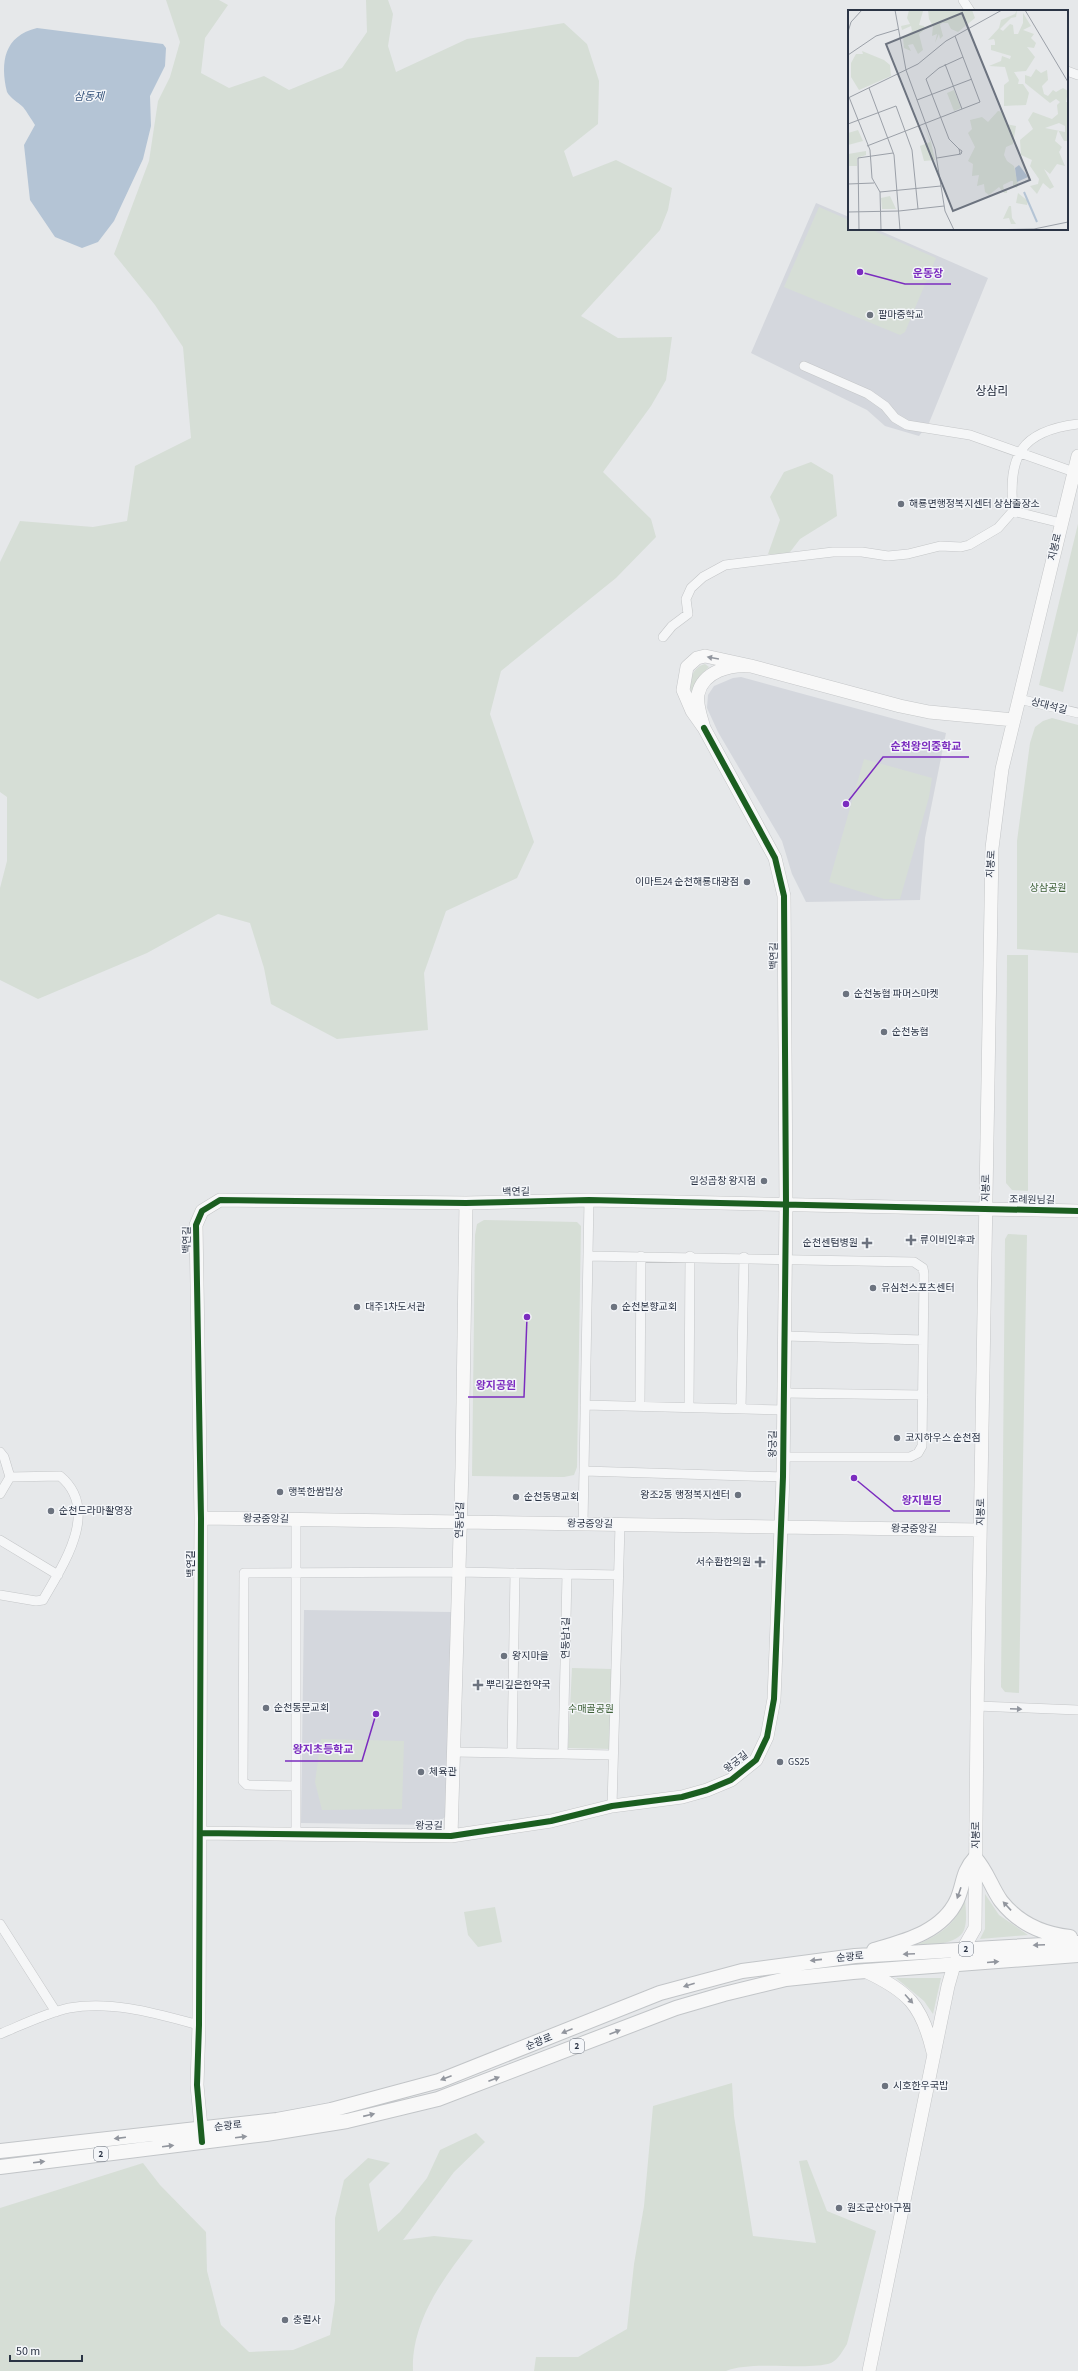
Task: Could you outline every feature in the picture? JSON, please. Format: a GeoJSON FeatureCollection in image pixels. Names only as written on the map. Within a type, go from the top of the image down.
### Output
{"type":"FeatureCollection","features":[{"type":"Feature","properties":{"kind":"main road"},"geometry":{"type":"LineString","coordinates":[[855,1956],[918,1936],[936,1926],[957,1901],[966,1868],[975,1858],[985,1869],[1001,1900],[1014,1915],[1032,1928],[1052,1935],[1078,1939]]}},
{"type":"Feature","properties":{"kind":"main road","name":"순광로"},"geometry":{"type":"LineString","coordinates":[[0,2167],[201,2136],[331,2110],[439,2081],[660,1993],[742,1970],[855,1956],[1078,1943]]}},
{"type":"Feature","properties":{"kind":"main road","name":"순광로"},"geometry":{"type":"LineString","coordinates":[[0,2151],[201,2136],[347,2121],[438,2099],[676,2008],[786,1979],[865,1971],[1078,1956]]}},
{"type":"Feature","properties":{"kind":"street"},"geometry":{"type":"LineString","coordinates":[[963,0],[969,10]]}},
{"type":"Feature","properties":{"kind":"street"},"geometry":{"type":"LineString","coordinates":[[1068,71],[1078,75]]}},
{"type":"Feature","properties":{"kind":"street"},"geometry":{"type":"LineString","coordinates":[[804,366],[868,394],[885,406],[895,418],[908,425],[970,435],[1020,451],[1074,472]]}},
{"type":"Feature","properties":{"kind":"street"},"geometry":{"type":"LineString","coordinates":[[663,637],[672,626],[688,614],[686,599],[696,582],[725,564],[833,552],[862,552],[888,556],[908,554],[940,546],[969,545],[998,528],[1013,511],[1010,487],[1020,451],[1031,439],[1044,431],[1054,427],[1078,424]]}},
{"type":"Feature","properties":{"kind":"street","name":"지봉로"},"geometry":{"type":"LineString","coordinates":[[869,2371],[948,1986],[954,1965],[975,1928],[990,874],[1002,769],[1078,456]]}},
{"type":"Feature","properties":{"kind":"street"},"geometry":{"type":"LineString","coordinates":[[1013,511],[1061,523]]}},
{"type":"Feature","properties":{"kind":"street","name":"백연길"},"geometry":{"type":"LineString","coordinates":[[786,1204],[783,994],[785,914],[781,876],[764,834],[704,728],[692,711],[683,690],[685,673],[691,662],[697,658],[705,656],[751,666],[900,706],[929,712],[1014,720]]}},
{"type":"Feature","properties":{"kind":"street","name":"백연길"},"geometry":{"type":"LineString","coordinates":[[704,728],[699,712],[698,693],[707,679],[725,668],[751,666]]}},
{"type":"Feature","properties":{"kind":"street","name":"상대석길"},"geometry":{"type":"LineString","coordinates":[[1019,699],[1078,713]]}},
{"type":"Feature","properties":{"kind":"street","name":"백연길"},"geometry":{"type":"LineString","coordinates":[[201,2136],[197,2085],[199,2025],[201,1518],[196,1225],[202,1211],[220,1200],[466,1203],[589,1200],[986,1210]]}},
{"type":"Feature","properties":{"kind":"street"},"geometry":{"type":"LineString","coordinates":[[583,1524],[589,1200]]}},
{"type":"Feature","properties":{"kind":"street","name":"연동남길"},"geometry":{"type":"LineString","coordinates":[[451,1836],[459,1572],[466,1203]]}},
{"type":"Feature","properties":{"kind":"street","name":"왕궁길"},"geometry":{"type":"LineString","coordinates":[[200,1833],[451,1836],[551,1821],[612,1806],[682,1797],[707,1790],[736,1777],[759,1755],[767,1737],[774,1699],[783,1476],[785,1336],[784,1260],[786,1204]]}},
{"type":"Feature","properties":{"kind":"street","name":"조례원님길"},"geometry":{"type":"LineString","coordinates":[[986,1210],[1078,1211]]}},
{"type":"Feature","properties":{"kind":"street"},"geometry":{"type":"LineString","coordinates":[[588,1256],[744,1257],[784,1260],[918,1263],[923,1268],[922,1446],[914,1456],[783,1457]]}},
{"type":"Feature","properties":{"kind":"street"},"geometry":{"type":"LineString","coordinates":[[640,1406],[641,1256]]}},
{"type":"Feature","properties":{"kind":"street"},"geometry":{"type":"LineString","coordinates":[[689,1407],[690,1256]]}},
{"type":"Feature","properties":{"kind":"street"},"geometry":{"type":"LineString","coordinates":[[741,1409],[744,1257]]}},
{"type":"Feature","properties":{"kind":"street"},"geometry":{"type":"LineString","coordinates":[[785,1336],[923,1340]]}},
{"type":"Feature","properties":{"kind":"street"},"geometry":{"type":"LineString","coordinates":[[784,1393],[923,1395]]}},
{"type":"Feature","properties":{"kind":"street"},"geometry":{"type":"LineString","coordinates":[[586,1405],[783,1410]]}},
{"type":"Feature","properties":{"kind":"street"},"geometry":{"type":"LineString","coordinates":[[0,1452],[4,1457],[10,1477],[0,1494]]}},
{"type":"Feature","properties":{"kind":"street"},"geometry":{"type":"LineString","coordinates":[[584,1471],[783,1476]]}},
{"type":"Feature","properties":{"kind":"street"},"geometry":{"type":"LineString","coordinates":[[0,1595],[36,1601],[43,1600],[71,1552],[78,1525],[76,1502],[68,1483],[60,1476],[10,1477]]}},
{"type":"Feature","properties":{"kind":"street","name":"왕궁중앙길"},"geometry":{"type":"LineString","coordinates":[[201,1518],[980,1530]]}},
{"type":"Feature","properties":{"kind":"street"},"geometry":{"type":"LineString","coordinates":[[296,1520],[296,1834]]}},
{"type":"Feature","properties":{"kind":"street"},"geometry":{"type":"LineString","coordinates":[[612,1806],[620,1525]]}},
{"type":"Feature","properties":{"kind":"street"},"geometry":{"type":"LineString","coordinates":[[0,1540],[58,1575]]}},
{"type":"Feature","properties":{"kind":"street"},"geometry":{"type":"LineString","coordinates":[[296,1786],[247,1785],[243,1781],[244,1573],[459,1572],[618,1575]]}},
{"type":"Feature","properties":{"kind":"street"},"geometry":{"type":"LineString","coordinates":[[512,1753],[516,1573]]}},
{"type":"Feature","properties":{"kind":"street","name":"연동남1길"},"geometry":{"type":"LineString","coordinates":[[563,1754],[567,1574]]}},
{"type":"Feature","properties":{"kind":"street"},"geometry":{"type":"LineString","coordinates":[[977,1706],[1078,1710]]}},
{"type":"Feature","properties":{"kind":"street"},"geometry":{"type":"LineString","coordinates":[[454,1752],[613,1755]]}},
{"type":"Feature","properties":{"kind":"street"},"geometry":{"type":"LineString","coordinates":[[0,1924],[56,2012]]}},
{"type":"Feature","properties":{"kind":"street"},"geometry":{"type":"LineString","coordinates":[[865,1971],[890,1983],[908,1996],[918,2010],[928,2032],[934,2058]]}},
{"type":"Feature","properties":{"kind":"street"},"geometry":{"type":"LineString","coordinates":[[0,2034],[56,2012],[83,2007],[115,2007],[155,2014],[199,2025]]}},
{"type":"Feature","properties":{"kind":"shaded area","name":"팔마중학교"},"geometry":{"type":"Polygon","coordinates":[[[816,203],[848,217],[848,230],[878,230],[988,278],[929,423],[919,436],[885,426],[867,410],[751,353],[816,203]]]}},
{"type":"Feature","properties":{"kind":"shaded area"},"geometry":{"type":"Polygon","coordinates":[[[741,677],[946,733],[925,838],[920,900],[806,902],[792,874],[782,841],[718,732],[707,708],[708,695],[714,686],[733,678],[741,677]]]}},
{"type":"Feature","properties":{"kind":"shaded area"},"geometry":{"type":"Polygon","coordinates":[[[304,1610],[451,1612],[448,1815],[434,1825],[301,1823],[304,1610]]]}},
{"type":"Feature","properties":{"kind":"green space"},"geometry":{"type":"Polygon","coordinates":[[[166,0],[219,0],[228,5],[205,38],[201,73],[229,88],[264,76],[289,90],[342,68],[367,32],[366,0],[388,0],[393,14],[388,46],[396,72],[467,39],[564,23],[587,44],[599,81],[598,124],[564,151],[573,177],[616,160],[672,188],[668,210],[660,230],[581,316],[618,338],[672,337],[666,380],[651,406],[603,472],[651,519],[656,537],[616,578],[501,671],[490,714],[534,842],[517,878],[446,911],[424,973],[428,1030],[337,1039],[271,1004],[264,968],[250,923],[218,914],[147,953],[38,999],[0,980],[0,888],[7,861],[7,797],[0,792],[0,562],[20,521],[93,527],[127,521],[135,466],[191,438],[183,347],[155,305],[114,254],[149,161],[158,101],[170,77],[180,42],[166,0]]]}},
{"type":"Feature","properties":{"kind":"green space"},"geometry":{"type":"Polygon","coordinates":[[[819,207],[848,220],[848,230],[872,230],[936,258],[905,332],[900,335],[784,287],[819,207]]]}},
{"type":"Feature","properties":{"kind":"green space"},"geometry":{"type":"Polygon","coordinates":[[[811,462],[833,475],[837,516],[800,539],[787,556],[768,554],[780,520],[770,497],[784,472],[811,462]]]}},
{"type":"Feature","properties":{"kind":"green space"},"geometry":{"type":"Polygon","coordinates":[[[1078,524],[1078,631],[1063,692],[1039,685],[1078,524]]]}},
{"type":"Feature","properties":{"kind":"green space"},"geometry":{"type":"Polygon","coordinates":[[[705,664],[709,667],[701,675],[692,692],[690,684],[692,675],[697,668],[705,664]]]}},
{"type":"Feature","properties":{"kind":"green space","name":"상삼공원"},"geometry":{"type":"Polygon","coordinates":[[[1052,718],[1078,725],[1078,953],[1017,949],[1017,841],[1030,743],[1035,727],[1043,721],[1052,718]]]}},
{"type":"Feature","properties":{"kind":"green space"},"geometry":{"type":"Polygon","coordinates":[[[864,759],[932,778],[929,797],[900,899],[884,899],[829,882],[864,759]]]}},
{"type":"Feature","properties":{"kind":"green space"},"geometry":{"type":"Polygon","coordinates":[[[1007,955],[1028,955],[1028,1191],[1012,1190],[1006,1183],[1007,955]]]}},
{"type":"Feature","properties":{"kind":"green space"},"geometry":{"type":"Polygon","coordinates":[[[484,1220],[577,1222],[581,1226],[577,1467],[574,1475],[564,1477],[472,1476],[475,1235],[477,1224],[484,1220]]]}},
{"type":"Feature","properties":{"kind":"green space"},"geometry":{"type":"Polygon","coordinates":[[[1008,1234],[1027,1235],[1019,1693],[1005,1692],[1001,1687],[1005,1239],[1008,1234]]]}},
{"type":"Feature","properties":{"kind":"green space","name":"수매골공원"},"geometry":{"type":"Polygon","coordinates":[[[572,1668],[612,1669],[611,1749],[568,1748],[572,1668]]]}},
{"type":"Feature","properties":{"kind":"green space"},"geometry":{"type":"Polygon","coordinates":[[[321,1739],[404,1741],[402,1809],[322,1810],[315,1782],[321,1739]]]}},
{"type":"Feature","properties":{"kind":"green space"},"geometry":{"type":"Polygon","coordinates":[[[985,1894],[999,1915],[1028,1935],[980,1939],[985,1929],[985,1894]]]}},
{"type":"Feature","properties":{"kind":"green space"},"geometry":{"type":"Polygon","coordinates":[[[965,1895],[966,1922],[961,1935],[956,1939],[942,1943],[915,1946],[941,1932],[953,1921],[958,1914],[965,1895]]]}},
{"type":"Feature","properties":{"kind":"green space"},"geometry":{"type":"Polygon","coordinates":[[[495,1907],[502,1942],[478,1947],[468,1935],[464,1912],[495,1907]]]}},
{"type":"Feature","properties":{"kind":"green space"},"geometry":{"type":"Polygon","coordinates":[[[896,1978],[941,1978],[933,2014],[924,2001],[896,1978]]]}},
{"type":"Feature","properties":{"kind":"green space"},"geometry":{"type":"Polygon","coordinates":[[[732,2083],[734,2116],[753,2236],[816,2243],[799,2161],[807,2160],[827,2211],[876,2231],[847,2344],[836,2359],[831,2363],[821,2365],[751,2366],[726,2371],[534,2371],[536,2357],[578,2357],[627,2329],[634,2264],[644,2206],[653,2106],[732,2083]]]}},
{"type":"Feature","properties":{"kind":"green space"},"geometry":{"type":"Polygon","coordinates":[[[476,2133],[485,2142],[454,2172],[403,2240],[434,2236],[473,2240],[451,2269],[423,2317],[417,2335],[413,2371],[0,2371],[0,2208],[143,2163],[160,2185],[206,2232],[207,2271],[221,2325],[249,2352],[293,2350],[330,2335],[335,2301],[335,2218],[344,2180],[368,2158],[390,2163],[369,2184],[378,2232],[400,2212],[427,2178],[440,2150],[476,2133]]]}},
{"type":"Feature","properties":{"kind":"water","name":"삼동제"},"geometry":{"type":"Polygon","coordinates":[[[37,28],[163,44],[166,48],[165,66],[150,96],[151,126],[143,159],[114,221],[98,242],[82,248],[55,237],[30,200],[24,145],[35,125],[23,107],[7,92],[4,70],[7,52],[17,37],[37,28]]]}},
{"type":"Feature","properties":{"kind":"cycle path"},"geometry":{"type":"LineString","coordinates":[[200,1833],[451,1836],[551,1821],[612,1806],[682,1797],[707,1790],[731,1780],[756,1760],[767,1737],[774,1699],[783,1477],[786,1204],[784,896],[775,858],[704,728]]}},
{"type":"Feature","properties":{"kind":"cycle path"},"geometry":{"type":"LineString","coordinates":[[202,2142],[197,2085],[199,2025],[201,1518],[196,1225],[202,1211],[220,1200],[466,1203],[589,1200],[1078,1211]]}},
{"type":"Feature","properties":{"kind":"place","name":"운동장"},"geometry":{"type":"Point","coordinates":[860,272]}},
{"type":"Feature","properties":{"kind":"place","name":"팔마중학교"},"geometry":{"type":"Point","coordinates":[870,315]}},
{"type":"Feature","properties":{"kind":"place","name":"해룡면행정복지센터 상삼출장소"},"geometry":{"type":"Point","coordinates":[901,504]}},
{"type":"Feature","properties":{"kind":"place","name":"순천왕의중학교"},"geometry":{"type":"Point","coordinates":[846,804]}},
{"type":"Feature","properties":{"kind":"place","name":"이마트24 순천해룡대광점"},"geometry":{"type":"Point","coordinates":[747,882]}},
{"type":"Feature","properties":{"kind":"place","name":"순천농협 파머스마켓"},"geometry":{"type":"Point","coordinates":[846,994]}},
{"type":"Feature","properties":{"kind":"place","name":"순천농협"},"geometry":{"type":"Point","coordinates":[884,1032]}},
{"type":"Feature","properties":{"kind":"place","name":"일성곱창 왕지점"},"geometry":{"type":"Point","coordinates":[764,1181]}},
{"type":"Feature","properties":{"kind":"place","name":"류이비인후과"},"geometry":{"type":"Point","coordinates":[911,1240]}},
{"type":"Feature","properties":{"kind":"place","name":"순천센텀병원"},"geometry":{"type":"Point","coordinates":[867,1243]}},
{"type":"Feature","properties":{"kind":"place","name":"유심천스포츠센터"},"geometry":{"type":"Point","coordinates":[873,1288]}},
{"type":"Feature","properties":{"kind":"place","name":"대주1차도서관"},"geometry":{"type":"Point","coordinates":[357,1307]}},
{"type":"Feature","properties":{"kind":"place","name":"순천본향교회"},"geometry":{"type":"Point","coordinates":[614,1307]}},
{"type":"Feature","properties":{"kind":"place","name":"왕지공원"},"geometry":{"type":"Point","coordinates":[527,1317]}},
{"type":"Feature","properties":{"kind":"place","name":"코지하우스 순천점"},"geometry":{"type":"Point","coordinates":[897,1438]}},
{"type":"Feature","properties":{"kind":"place","name":"왕지빌딩"},"geometry":{"type":"Point","coordinates":[854,1478]}},
{"type":"Feature","properties":{"kind":"place","name":"행복한쌈밥상"},"geometry":{"type":"Point","coordinates":[280,1492]}},
{"type":"Feature","properties":{"kind":"place","name":"왕조2동 행정복지센터"},"geometry":{"type":"Point","coordinates":[738,1495]}},
{"type":"Feature","properties":{"kind":"place","name":"순천동명교회"},"geometry":{"type":"Point","coordinates":[516,1497]}},
{"type":"Feature","properties":{"kind":"place","name":"순천드라마촬영장"},"geometry":{"type":"Point","coordinates":[51,1511]}},
{"type":"Feature","properties":{"kind":"place","name":"서수환한의원"},"geometry":{"type":"Point","coordinates":[760,1562]}},
{"type":"Feature","properties":{"kind":"place","name":"왕지마을"},"geometry":{"type":"Point","coordinates":[504,1656]}},
{"type":"Feature","properties":{"kind":"place","name":"뿌리깊은한약국"},"geometry":{"type":"Point","coordinates":[478,1685]}},
{"type":"Feature","properties":{"kind":"place","name":"순천동문교회"},"geometry":{"type":"Point","coordinates":[266,1708]}},
{"type":"Feature","properties":{"kind":"place","name":"왕지초등학교"},"geometry":{"type":"Point","coordinates":[376,1714]}},
{"type":"Feature","properties":{"kind":"place","name":"GS25"},"geometry":{"type":"Point","coordinates":[780,1762]}},
{"type":"Feature","properties":{"kind":"place","name":"체육관"},"geometry":{"type":"Point","coordinates":[421,1772]}},
{"type":"Feature","properties":{"kind":"place","name":"시호한우국밥"},"geometry":{"type":"Point","coordinates":[885,2086]}},
{"type":"Feature","properties":{"kind":"place","name":"원조군산아구찜"},"geometry":{"type":"Point","coordinates":[839,2208]}},
{"type":"Feature","properties":{"kind":"place","name":"충렬사"},"geometry":{"type":"Point","coordinates":[285,2320]}},
{"type":"Feature","properties":{"kind":"district","name":"상삼리"},"geometry":{"type":"Point","coordinates":[992,391]}}]}
